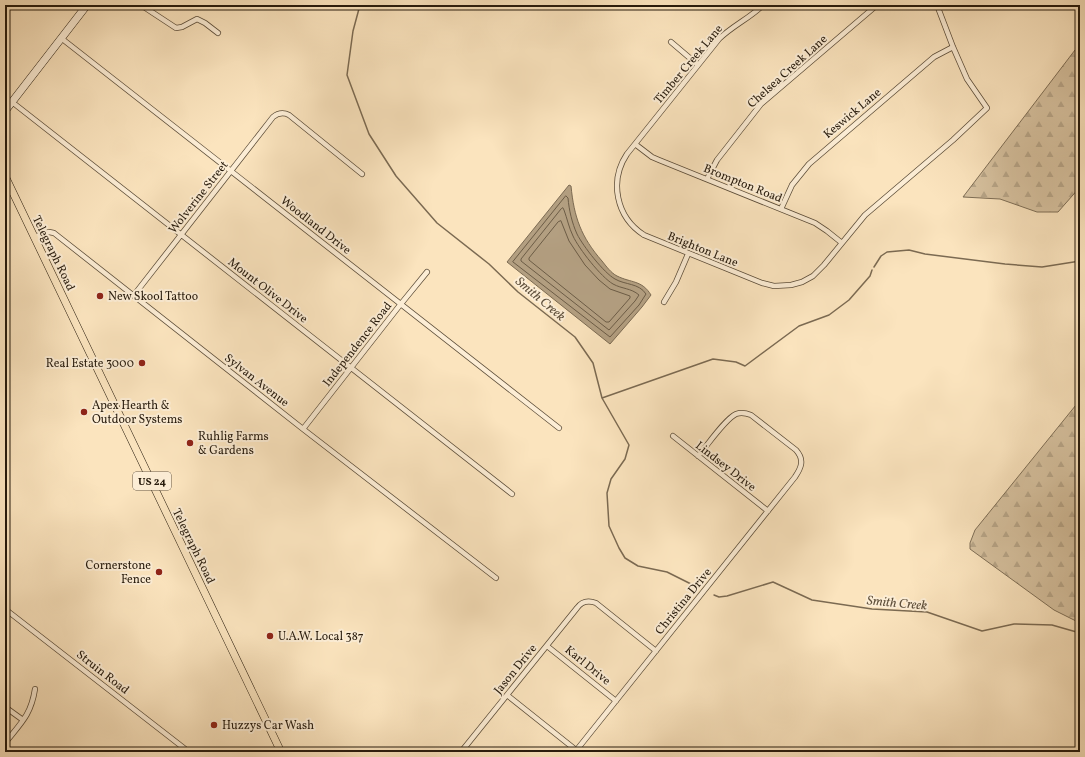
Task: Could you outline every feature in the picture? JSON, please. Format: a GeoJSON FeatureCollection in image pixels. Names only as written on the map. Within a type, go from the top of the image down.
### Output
{"type":"FeatureCollection","features":[{"type":"Feature","properties":{"kind":"main road","name":"Telegraph Road"},"geometry":{"type":"LineString","coordinates":[[5,176],[281,752]]}},
{"type":"Feature","properties":{"kind":"street"},"geometry":{"type":"LineString","coordinates":[[5,111],[87,5]]}},
{"type":"Feature","properties":{"kind":"street"},"geometry":{"type":"LineString","coordinates":[[141,5],[176,28],[182,27],[197,18],[218,33]]}},
{"type":"Feature","properties":{"kind":"street","name":"Timber Creek Lane"},"geometry":{"type":"LineString","coordinates":[[635,144],[724,33],[763,5]]}},
{"type":"Feature","properties":{"kind":"street","name":"Chelsea Creek Lane"},"geometry":{"type":"LineString","coordinates":[[707,179],[717,160],[762,104],[877,5]]}},
{"type":"Feature","properties":{"kind":"street"},"geometry":{"type":"LineString","coordinates":[[937,5],[954,47]]}},
{"type":"Feature","properties":{"kind":"street","name":"Woodland Drive"},"geometry":{"type":"LineString","coordinates":[[61,38],[559,428]]}},
{"type":"Feature","properties":{"kind":"street"},"geometry":{"type":"LineString","coordinates":[[670,42],[698,65]]}},
{"type":"Feature","properties":{"kind":"street","name":"Keswick Lane"},"geometry":{"type":"LineString","coordinates":[[781,209],[796,179],[813,159],[934,57],[954,47]]}},
{"type":"Feature","properties":{"kind":"street","name":"Brighton Lane"},"geometry":{"type":"LineString","coordinates":[[635,144],[621,164],[616,187],[618,201],[632,226],[644,235],[762,283],[780,286],[797,284],[813,276],[824,265],[865,215],[953,140],[987,108],[967,79],[954,47]]}},
{"type":"Feature","properties":{"kind":"street","name":"Mount Olive Drive"},"geometry":{"type":"LineString","coordinates":[[12,102],[352,367],[512,494]]}},
{"type":"Feature","properties":{"kind":"street","name":"Wolverine Street"},"geometry":{"type":"LineString","coordinates":[[134,295],[273,117],[280,113],[289,115],[362,174]]}},
{"type":"Feature","properties":{"kind":"street","name":"Brompton Road"},"geometry":{"type":"LineString","coordinates":[[635,144],[655,158],[820,226],[842,243]]}},
{"type":"Feature","properties":{"kind":"street","name":"Sylvan Avenue"},"geometry":{"type":"LineString","coordinates":[[34,237],[49,232],[54,233],[303,429],[496,578]]}},
{"type":"Feature","properties":{"kind":"street"},"geometry":{"type":"LineString","coordinates":[[664,302],[676,282],[688,254]]}},
{"type":"Feature","properties":{"kind":"street","name":"Independence Road"},"geometry":{"type":"LineString","coordinates":[[303,429],[400,304],[427,272]]}},
{"type":"Feature","properties":{"kind":"street","name":"Christina Drive"},"geometry":{"type":"LineString","coordinates":[[576,751],[800,470],[801,460],[796,450],[751,415],[740,413],[734,414],[727,421],[698,456]]}},
{"type":"Feature","properties":{"kind":"street","name":"Lindsey Drive"},"geometry":{"type":"LineString","coordinates":[[673,436],[768,511]]}},
{"type":"Feature","properties":{"kind":"street","name":"Jason Drive"},"geometry":{"type":"LineString","coordinates":[[461,752],[579,605],[586,602],[596,603],[656,651]]}},
{"type":"Feature","properties":{"kind":"street","name":"Struin Road"},"geometry":{"type":"LineString","coordinates":[[5,609],[189,752]]}},
{"type":"Feature","properties":{"kind":"street","name":"Karl Drive"},"geometry":{"type":"LineString","coordinates":[[547,646],[616,701]]}},
{"type":"Feature","properties":{"kind":"street"},"geometry":{"type":"LineString","coordinates":[[5,743],[28,714],[35,689]]}},
{"type":"Feature","properties":{"kind":"street"},"geometry":{"type":"LineString","coordinates":[[507,695],[576,751]]}},
{"type":"Feature","properties":{"kind":"street"},"geometry":{"type":"LineString","coordinates":[[5,707],[23,720]]}},
{"type":"Feature","properties":{"kind":"green space"},"geometry":{"type":"Polygon","coordinates":[[[1080,47],[1080,187],[1058,212],[1037,212],[1000,199],[963,197],[1075,50],[1080,47]]]}},
{"type":"Feature","properties":{"kind":"green space"},"geometry":{"type":"Polygon","coordinates":[[[1080,400],[1080,623],[1054,610],[970,549],[970,543],[975,530],[1080,400]]]}},
{"type":"Feature","properties":{"kind":"water"},"geometry":{"type":"Polygon","coordinates":[[[569,185],[571,186],[574,207],[580,226],[589,244],[613,273],[617,276],[640,284],[648,290],[651,295],[610,344],[507,262],[569,185]]]}},
{"type":"Feature","properties":{"kind":"waterway","name":"Smith Creek"},"geometry":{"type":"LineString","coordinates":[[360,5],[353,31],[347,75],[369,134],[396,176],[437,223],[489,264],[518,292],[575,337],[593,363],[602,398],[629,445],[625,459],[611,479],[607,493],[609,526],[619,548],[625,558],[638,566],[667,572],[697,587]]}},
{"type":"Feature","properties":{"kind":"waterway"},"geometry":{"type":"LineString","coordinates":[[874,267],[881,256],[887,252],[909,250],[925,254],[1042,267],[1080,261]]}},
{"type":"Feature","properties":{"kind":"waterway"},"geometry":{"type":"LineString","coordinates":[[602,398],[713,359],[736,362],[745,366],[799,326],[829,315],[849,300],[870,276],[872,270]]}},
{"type":"Feature","properties":{"kind":"waterway","name":"Smith Creek"},"geometry":{"type":"LineString","coordinates":[[714,595],[719,597],[727,596],[773,582],[812,600],[872,609],[927,612],[982,631],[1014,624],[1052,625],[1080,633]]}},
{"type":"Feature","properties":{"kind":"place","name":"New Skool Tattoo"},"geometry":{"type":"Point","coordinates":[100,296]}},
{"type":"Feature","properties":{"kind":"place","name":"Real Estate 3000"},"geometry":{"type":"Point","coordinates":[142,363]}},
{"type":"Feature","properties":{"kind":"place","name":"Apex Hearth & Outdoor Systems"},"geometry":{"type":"Point","coordinates":[84,412]}},
{"type":"Feature","properties":{"kind":"place","name":"Ruhlig Farms & Gardens"},"geometry":{"type":"Point","coordinates":[190,443]}},
{"type":"Feature","properties":{"kind":"place","name":"Cornerstone Fence"},"geometry":{"type":"Point","coordinates":[159,572]}},
{"type":"Feature","properties":{"kind":"place","name":"U.A.W. Local 387"},"geometry":{"type":"Point","coordinates":[270,636]}},
{"type":"Feature","properties":{"kind":"place","name":"Huzzys Car Wash"},"geometry":{"type":"Point","coordinates":[214,725]}}]}
